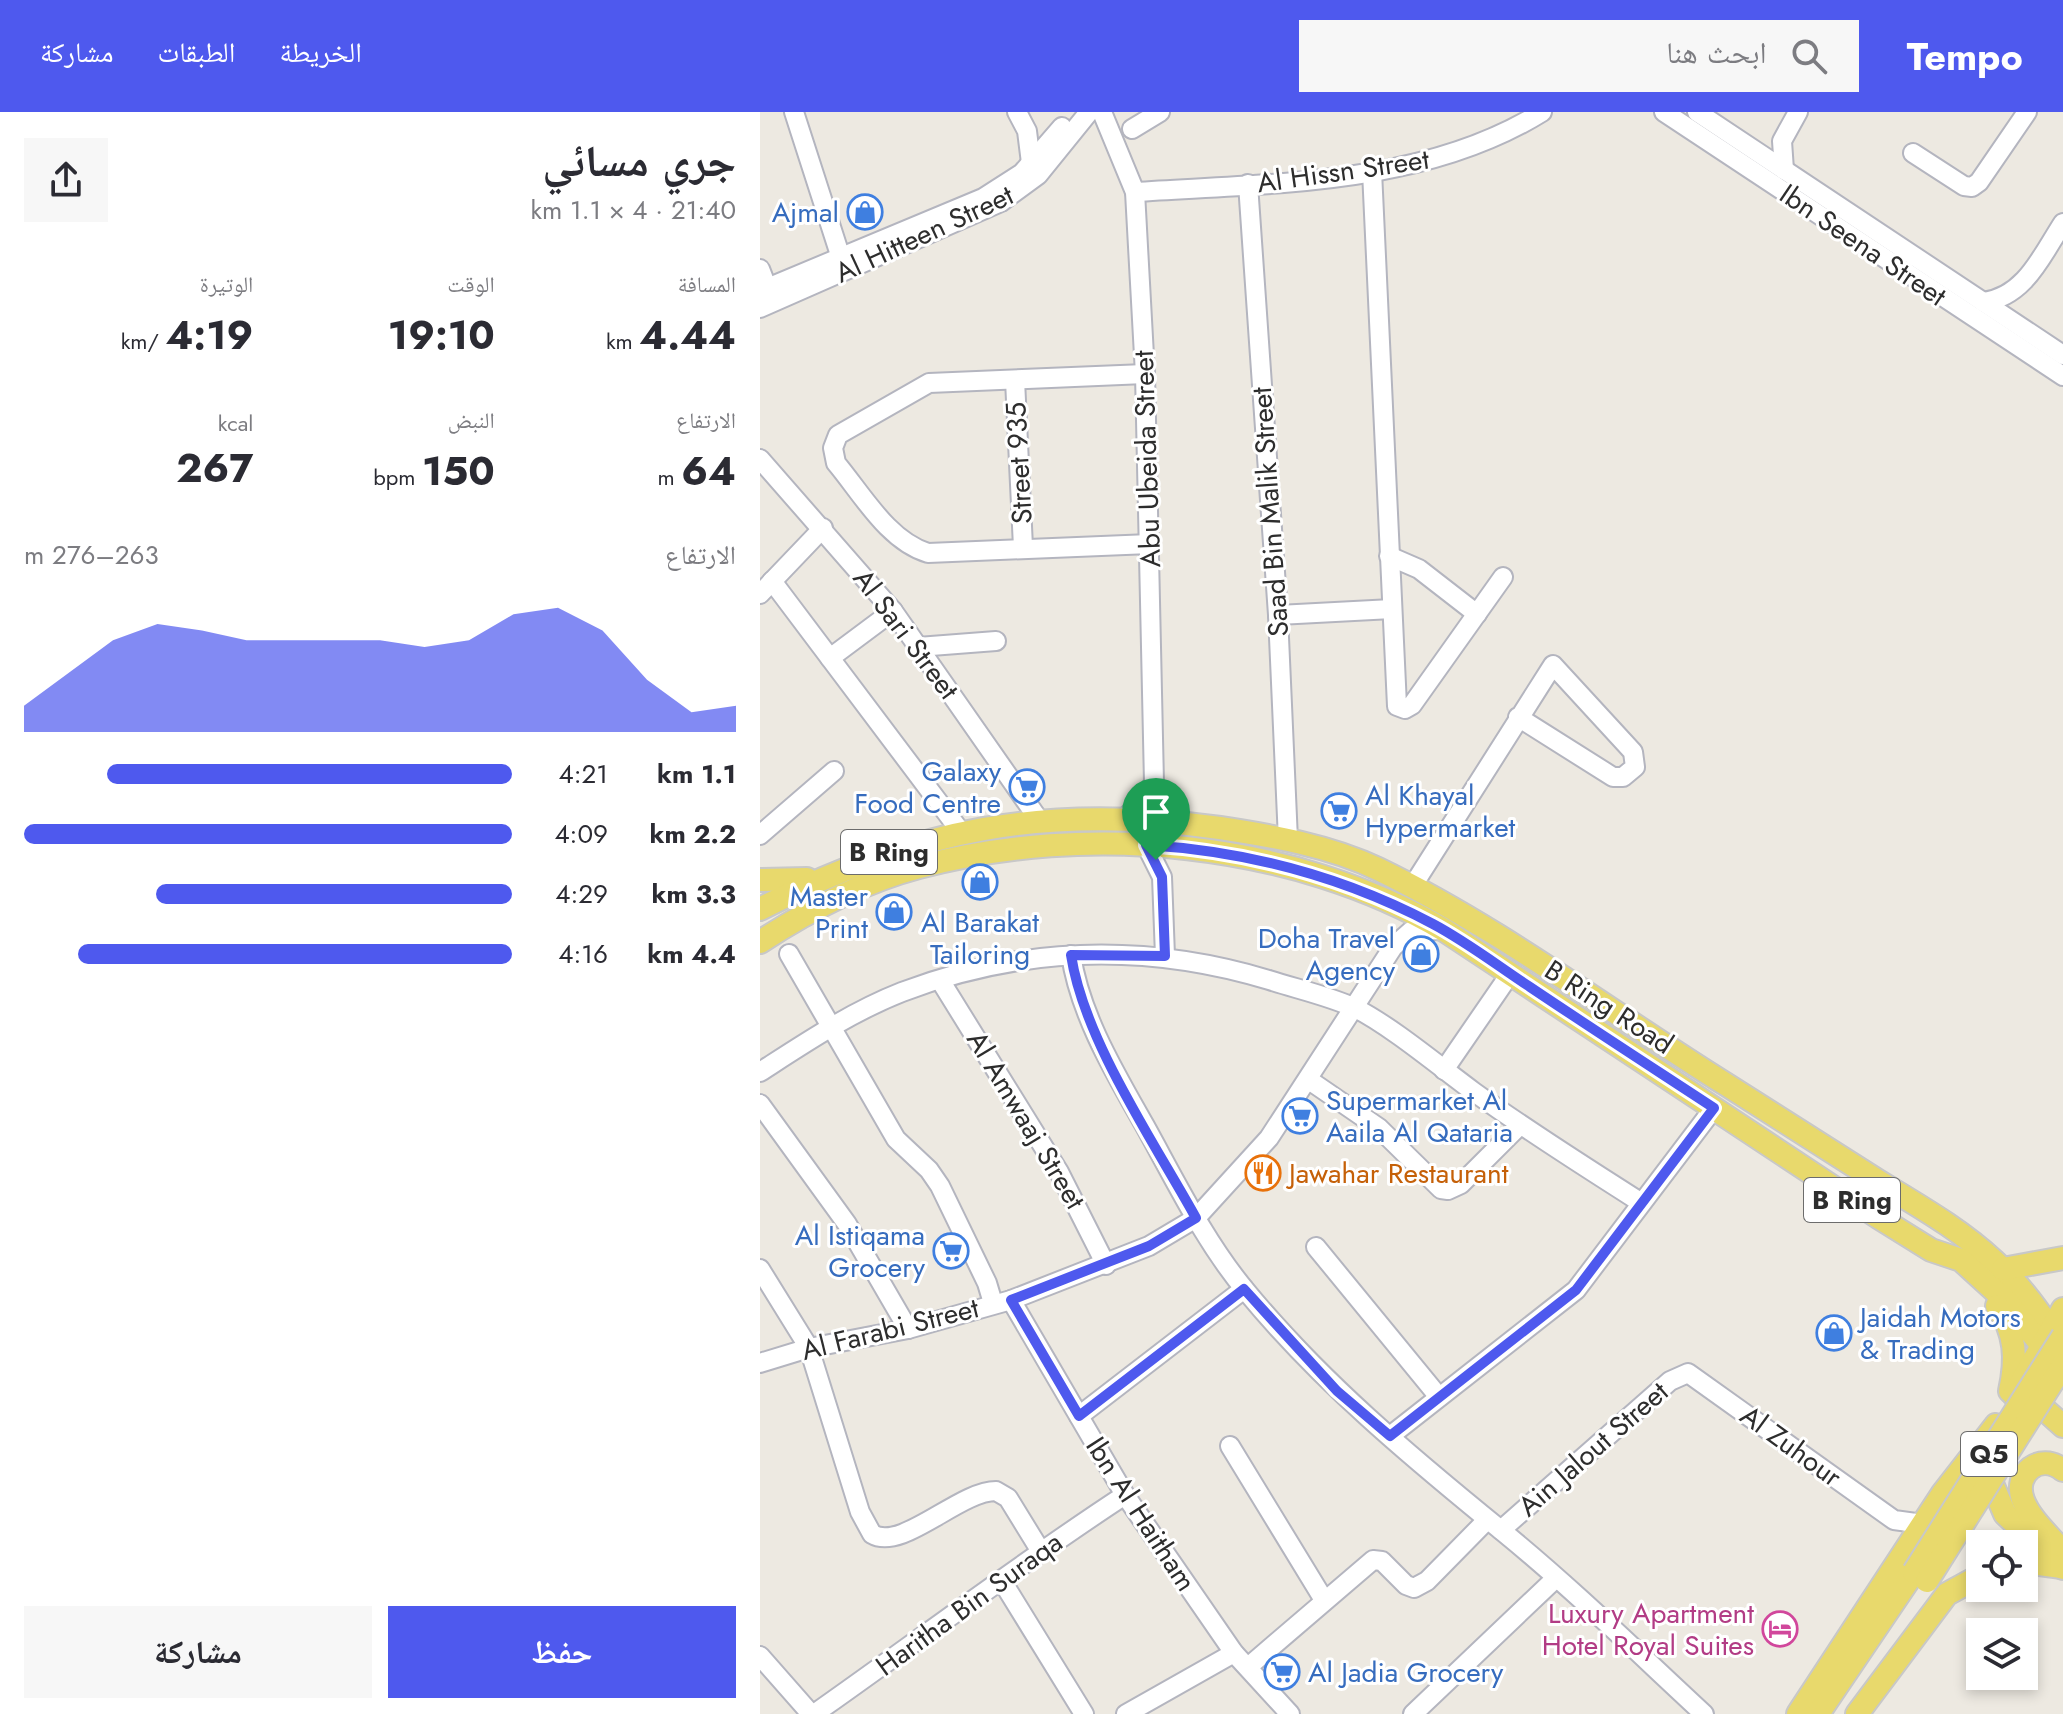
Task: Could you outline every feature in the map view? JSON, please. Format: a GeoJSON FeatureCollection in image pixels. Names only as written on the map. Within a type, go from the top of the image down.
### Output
{"type":"FeatureCollection","features":[{"type":"Feature","properties":{"kind":"main road","name":"B Ring Road"},"geometry":{"type":"LineString","coordinates":[[760,909],[820,878],[878,855],[961,832],[1039,820],[1126,817],[1176,821],[1288,840],[1375,868],[1555,971],[1711,1076],[1974,1243],[2003,1269],[2030,1316]]}},
{"type":"Feature","properties":{"kind":"main road","name":"B Ring Road"},"geometry":{"type":"LineString","coordinates":[[764,932],[863,886],[933,863],[1031,848],[1146,845],[1196,848],[1252,858],[1329,880],[1386,901],[1444,930],[1931,1250],[1961,1260],[2055,1340],[2063,1363]]}},
{"type":"Feature","properties":{"kind":"main road"},"geometry":{"type":"LineString","coordinates":[[760,880],[820,878]]}},
{"type":"Feature","properties":{"kind":"main road"},"geometry":{"type":"LineString","coordinates":[[1931,1250],[1981,1288],[2009,1327],[2015,1366],[2005,1411]]}},
{"type":"Feature","properties":{"kind":"main road"},"geometry":{"type":"LineString","coordinates":[[2003,1269],[2063,1258]]}},
{"type":"Feature","properties":{"kind":"main road"},"geometry":{"type":"LineString","coordinates":[[1798,1714],[1908,1545],[2055,1340],[2063,1309]]}},
{"type":"Feature","properties":{"kind":"main road","name":"Q5"},"geometry":{"type":"LineString","coordinates":[[1836,1714],[1920,1577],[2055,1340]]}},
{"type":"Feature","properties":{"kind":"main road","name":"Q5"},"geometry":{"type":"LineString","coordinates":[[1818,1714],[1920,1577],[2063,1363]]}},
{"type":"Feature","properties":{"kind":"main road"},"geometry":{"type":"LineString","coordinates":[[2005,1411],[2021,1402],[2031,1401],[2044,1406],[2063,1426]]}},
{"type":"Feature","properties":{"kind":"main road"},"geometry":{"type":"LineString","coordinates":[[1983,1443],[1985,1467],[2000,1508],[2029,1540],[2063,1568]]}},
{"type":"Feature","properties":{"kind":"main road"},"geometry":{"type":"LineString","coordinates":[[2063,1470],[2052,1463],[2034,1465],[2024,1476],[2021,1488],[2026,1507],[2063,1552]]}},
{"type":"Feature","properties":{"kind":"main road"},"geometry":{"type":"LineString","coordinates":[[2038,1564],[2063,1568]]}},
{"type":"Feature","properties":{"kind":"main road"},"geometry":{"type":"LineString","coordinates":[[1857,1714],[1947,1594],[1966,1584]]}},
{"type":"Feature","properties":{"kind":"street"},"geometry":{"type":"LineString","coordinates":[[794,112],[841,258]]}},
{"type":"Feature","properties":{"kind":"street"},"geometry":{"type":"LineString","coordinates":[[1066,132],[1073,112]]}},
{"type":"Feature","properties":{"kind":"street"},"geometry":{"type":"LineString","coordinates":[[1066,132],[1089,112]]}},
{"type":"Feature","properties":{"kind":"street","name":"Abu Ubeida Street"},"geometry":{"type":"LineString","coordinates":[[1102,112],[1135,192],[1145,374],[1154,783],[1176,821]]}},
{"type":"Feature","properties":{"kind":"street"},"geometry":{"type":"LineString","coordinates":[[1132,129],[1160,112]]}},
{"type":"Feature","properties":{"kind":"street","name":"Al Hissn Street"},"geometry":{"type":"LineString","coordinates":[[1135,192],[1372,171],[1459,152],[1542,112]]}},
{"type":"Feature","properties":{"kind":"street","name":"Ibn Seena Street"},"geometry":{"type":"LineString","coordinates":[[1664,112],[2063,376]]}},
{"type":"Feature","properties":{"kind":"street","name":"Ibn Seena Street"},"geometry":{"type":"LineString","coordinates":[[1697,112],[2063,355]]}},
{"type":"Feature","properties":{"kind":"street"},"geometry":{"type":"LineString","coordinates":[[1754,149],[1775,135],[1791,112]]}},
{"type":"Feature","properties":{"kind":"street"},"geometry":{"type":"LineString","coordinates":[[1784,170],[1782,141],[1798,112]]}},
{"type":"Feature","properties":{"kind":"street"},"geometry":{"type":"LineString","coordinates":[[1913,153],[1964,186],[1972,187],[1979,182],[2027,112]]}},
{"type":"Feature","properties":{"kind":"street"},"geometry":{"type":"LineString","coordinates":[[1020,116],[1042,127],[1094,134],[1113,140]]}},
{"type":"Feature","properties":{"kind":"street"},"geometry":{"type":"LineString","coordinates":[[1020,116],[1031,163]]}},
{"type":"Feature","properties":{"kind":"street","name":"Al Hitteen Street"},"geometry":{"type":"LineString","coordinates":[[765,298],[841,258],[972,204],[1004,186],[1066,132]]}},
{"type":"Feature","properties":{"kind":"street","name":"Al Hitteen Street"},"geometry":{"type":"LineString","coordinates":[[765,298],[1001,202],[1038,175],[1066,132]]}},
{"type":"Feature","properties":{"kind":"street"},"geometry":{"type":"LineString","coordinates":[[1372,171],[1395,703],[1405,709],[1412,705],[1503,577]]}},
{"type":"Feature","properties":{"kind":"street","name":"Saad Bin Malik Street"},"geometry":{"type":"LineString","coordinates":[[1248,184],[1278,615],[1288,840]]}},
{"type":"Feature","properties":{"kind":"street"},"geometry":{"type":"LineString","coordinates":[[1983,302],[2005,297],[2024,282],[2063,223]]}},
{"type":"Feature","properties":{"kind":"street"},"geometry":{"type":"LineString","coordinates":[[760,269],[765,298]]}},
{"type":"Feature","properties":{"kind":"street"},"geometry":{"type":"LineString","coordinates":[[2024,282],[2020,307],[2027,331]]}},
{"type":"Feature","properties":{"kind":"street"},"geometry":{"type":"LineString","coordinates":[[1145,374],[929,383],[852,424],[838,435],[833,448],[836,463],[911,548],[928,553],[1150,544]]}},
{"type":"Feature","properties":{"kind":"street","name":"Street 935"},"geometry":{"type":"LineString","coordinates":[[1015,380],[1023,547]]}},
{"type":"Feature","properties":{"kind":"street","name":"Al Sari Street"},"geometry":{"type":"LineString","coordinates":[[760,459],[893,611],[1039,820]]}},
{"type":"Feature","properties":{"kind":"street"},"geometry":{"type":"LineString","coordinates":[[823,528],[766,588],[830,658],[961,832]]}},
{"type":"Feature","properties":{"kind":"street"},"geometry":{"type":"LineString","coordinates":[[1389,556],[1419,569],[1477,614]]}},
{"type":"Feature","properties":{"kind":"street"},"geometry":{"type":"LineString","coordinates":[[1278,615],[1392,609]]}},
{"type":"Feature","properties":{"kind":"street"},"geometry":{"type":"LineString","coordinates":[[830,658],[893,611]]}},
{"type":"Feature","properties":{"kind":"street"},"geometry":{"type":"LineString","coordinates":[[918,647],[996,641]]}},
{"type":"Feature","properties":{"kind":"street"},"geometry":{"type":"LineString","coordinates":[[1412,887],[1518,717],[1551,667],[1556,666],[1633,752],[1635,767],[1623,777],[1613,777],[1518,717]]}},
{"type":"Feature","properties":{"kind":"street"},"geometry":{"type":"LineString","coordinates":[[760,835],[834,771]]}},
{"type":"Feature","properties":{"kind":"street"},"geometry":{"type":"LineString","coordinates":[[1126,817],[1141,803],[1154,783]]}},
{"type":"Feature","properties":{"kind":"street"},"geometry":{"type":"LineString","coordinates":[[1146,845],[1162,877],[1165,956]]}},
{"type":"Feature","properties":{"kind":"street"},"geometry":{"type":"LineString","coordinates":[[1386,901],[1395,925],[1393,947]]}},
{"type":"Feature","properties":{"kind":"street"},"geometry":{"type":"LineString","coordinates":[[1393,947],[1411,931],[1444,930]]}},
{"type":"Feature","properties":{"kind":"street","name":"Al Farabi Street"},"geometry":{"type":"LineString","coordinates":[[760,1363],[809,1348],[908,1329],[1002,1302],[1106,1265],[1149,1246],[1196,1218],[1269,1138],[1393,947]]}},
{"type":"Feature","properties":{"kind":"street","name":"Ibn Al Haitham"},"geometry":{"type":"LineString","coordinates":[[789,954],[896,1139],[929,1170],[940,1186],[987,1283],[1079,1416],[1125,1495],[1241,1660],[1290,1714]]}},
{"type":"Feature","properties":{"kind":"street"},"geometry":{"type":"LineString","coordinates":[[1071,955],[1075,980],[1099,1038],[1196,1218],[1244,1289],[1337,1391],[1556,1578],[1704,1714]]}},
{"type":"Feature","properties":{"kind":"street"},"geometry":{"type":"LineString","coordinates":[[760,1072],[831,1027],[900,993],[940,980],[999,964],[1071,955],[1165,956],[1222,966],[1355,1008],[1520,1125],[1640,1202]]}},
{"type":"Feature","properties":{"kind":"street"},"geometry":{"type":"LineString","coordinates":[[1444,1070],[1510,974]]}},
{"type":"Feature","properties":{"kind":"street","name":"Al Amwaaj Street"},"geometry":{"type":"LineString","coordinates":[[940,980],[1044,1146],[1106,1265]]}},
{"type":"Feature","properties":{"kind":"street"},"geometry":{"type":"LineString","coordinates":[[1309,1080],[1379,1128],[1441,1189],[1454,1189],[1461,1184],[1520,1125]]}},
{"type":"Feature","properties":{"kind":"street"},"geometry":{"type":"LineString","coordinates":[[760,1104],[847,1224],[908,1329]]}},
{"type":"Feature","properties":{"kind":"street"},"geometry":{"type":"LineString","coordinates":[[1390,1436],[1576,1290],[1714,1108]]}},
{"type":"Feature","properties":{"kind":"street"},"geometry":{"type":"LineString","coordinates":[[1316,1247],[1439,1397]]}},
{"type":"Feature","properties":{"kind":"street"},"geometry":{"type":"LineString","coordinates":[[760,1269],[809,1348],[860,1512],[872,1534],[880,1539],[899,1535],[987,1491],[1004,1494],[1040,1550]]}},
{"type":"Feature","properties":{"kind":"street"},"geometry":{"type":"LineString","coordinates":[[1079,1416],[1244,1289]]}},
{"type":"Feature","properties":{"kind":"street","name":"Al Zuhour"},"geometry":{"type":"LineString","coordinates":[[1688,1373],[1894,1520],[1908,1545]]}},
{"type":"Feature","properties":{"kind":"street","name":"Ain Jalout Street"},"geometry":{"type":"LineString","coordinates":[[1324,1600],[1377,1559],[1406,1585],[1420,1586],[1670,1381],[1688,1373]]}},
{"type":"Feature","properties":{"kind":"street"},"geometry":{"type":"LineString","coordinates":[[1126,1714],[1241,1660],[1324,1600],[1230,1446]]}},
{"type":"Feature","properties":{"kind":"street","name":"Haritha Bin Suraqa"},"geometry":{"type":"LineString","coordinates":[[813,1714],[1002,1581],[1040,1550],[1125,1495]]}},
{"type":"Feature","properties":{"kind":"street","name":"Al Zuhour"},"geometry":{"type":"LineString","coordinates":[[1894,1520],[1923,1524]]}},
{"type":"Feature","properties":{"kind":"street"},"geometry":{"type":"LineString","coordinates":[[1413,1714],[1556,1578]]}},
{"type":"Feature","properties":{"kind":"street"},"geometry":{"type":"LineString","coordinates":[[1002,1581],[1084,1714]]}},
{"type":"Feature","properties":{"kind":"street"},"geometry":{"type":"LineString","coordinates":[[760,1656],[767,1678],[813,1714]]}},
{"type":"Feature","properties":{"kind":"place","name":"Ajmal"},"geometry":{"type":"Point","coordinates":[865,212]}},
{"type":"Feature","properties":{"kind":"place","name":"Galaxy Food Centre"},"geometry":{"type":"Point","coordinates":[1027,787]}},
{"type":"Feature","properties":{"kind":"place","name":"Al Khayal Hypermarket"},"geometry":{"type":"Point","coordinates":[1339,811]}},
{"type":"Feature","properties":{"kind":"place","name":"Al Barakat Tailoring"},"geometry":{"type":"Point","coordinates":[980,882]}},
{"type":"Feature","properties":{"kind":"place","name":"Master Print"},"geometry":{"type":"Point","coordinates":[894,912]}},
{"type":"Feature","properties":{"kind":"place","name":"Doha Travel Agency"},"geometry":{"type":"Point","coordinates":[1421,954]}},
{"type":"Feature","properties":{"kind":"place","name":"Supermarket Al Aaila Al Qataria"},"geometry":{"type":"Point","coordinates":[1300,1116]}},
{"type":"Feature","properties":{"kind":"place","name":"Jawahar Restaurant"},"geometry":{"type":"Point","coordinates":[1263,1173]}},
{"type":"Feature","properties":{"kind":"place","name":"Al Istiqama Grocery"},"geometry":{"type":"Point","coordinates":[951,1251]}},
{"type":"Feature","properties":{"kind":"place","name":"Jaidah Motors & Trading"},"geometry":{"type":"Point","coordinates":[1834,1333]}},
{"type":"Feature","properties":{"kind":"place","name":"Luxury Apartment Hotel Royal Suites"},"geometry":{"type":"Point","coordinates":[1780,1629]}},
{"type":"Feature","properties":{"kind":"place","name":"Al Jadia Grocery"},"geometry":{"type":"Point","coordinates":[1282,1672]}},
{"type":"Feature","properties":{"kind":"route"},"geometry":{"type":"LineString","coordinates":[[1146,845],[1196,848],[1292,868],[1386,901],[1444,930],[1714,1108],[1576,1290],[1390,1436],[1337,1391],[1244,1289],[1079,1416],[1011,1300],[1149,1246],[1196,1218],[1099,1038],[1075,980],[1071,955],[1165,956],[1162,877],[1156,860],[1146,845]]}}]}
